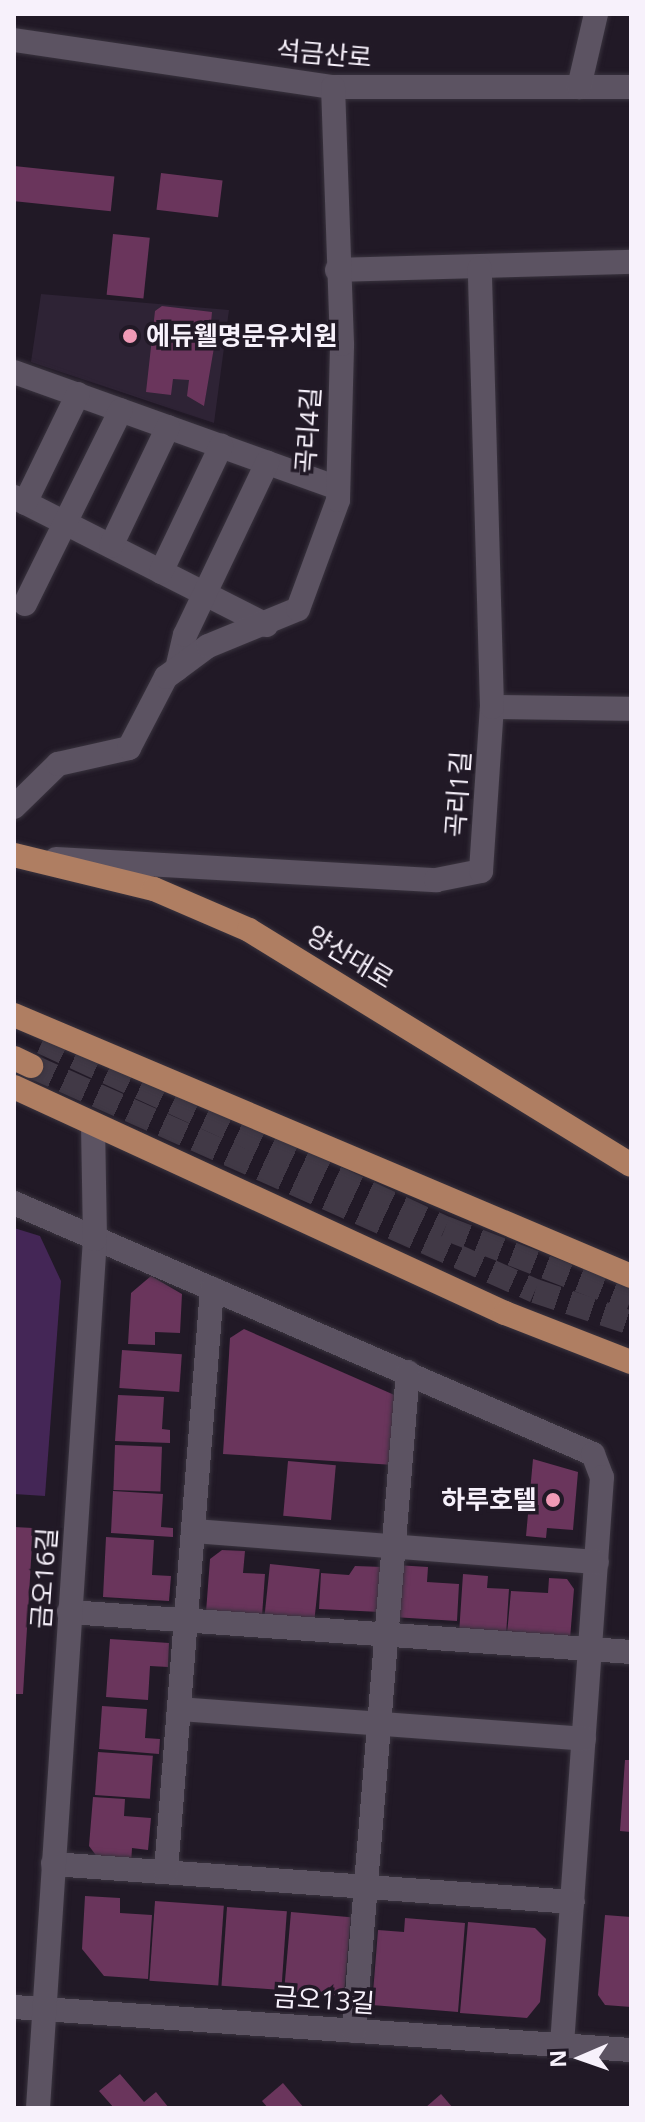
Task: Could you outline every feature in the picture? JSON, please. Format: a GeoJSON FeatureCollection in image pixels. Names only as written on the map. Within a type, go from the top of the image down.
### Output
{"type":"FeatureCollection","features":[{"type":"Feature","properties":{"kind":"main road","name":"양산대로"},"geometry":{"type":"LineString","coordinates":[[22,856],[154,889],[249,930],[631,1165]]}},
{"type":"Feature","properties":{"kind":"main road"},"geometry":{"type":"LineString","coordinates":[[14,1015],[631,1276]]}},
{"type":"Feature","properties":{"kind":"main road"},"geometry":{"type":"LineString","coordinates":[[14,1030],[42,1042]]}},
{"type":"Feature","properties":{"kind":"main road"},"geometry":{"type":"LineString","coordinates":[[14,1087],[505,1313],[631,1362]]}},
{"type":"Feature","properties":{"kind":"street"},"geometry":{"type":"LineString","coordinates":[[579,87],[596,14]]}},
{"type":"Feature","properties":{"kind":"street","name":"석금산로"},"geometry":{"type":"LineString","coordinates":[[14,40],[333,87],[631,87]]}},
{"type":"Feature","properties":{"kind":"street","name":"곡리4길"},"geometry":{"type":"LineString","coordinates":[[14,372],[335,487],[342,344],[337,270],[333,87]]}},
{"type":"Feature","properties":{"kind":"street"},"geometry":{"type":"LineString","coordinates":[[337,270],[631,262]]}},
{"type":"Feature","properties":{"kind":"street","name":"곡리1길"},"geometry":{"type":"LineString","coordinates":[[22,856],[436,880],[481,871],[492,707],[480,268]]}},
{"type":"Feature","properties":{"kind":"street"},"geometry":{"type":"LineString","coordinates":[[78,394],[19,500],[266,625]]}},
{"type":"Feature","properties":{"kind":"street"},"geometry":{"type":"LineString","coordinates":[[25,604],[121,410]]}},
{"type":"Feature","properties":{"kind":"street"},"geometry":{"type":"LineString","coordinates":[[111,546],[168,427]]}},
{"type":"Feature","properties":{"kind":"street"},"geometry":{"type":"LineString","coordinates":[[161,572],[221,446]]}},
{"type":"Feature","properties":{"kind":"street"},"geometry":{"type":"LineString","coordinates":[[14,807],[58,764],[129,748],[177,669],[185,635],[208,596],[267,463]]}},
{"type":"Feature","properties":{"kind":"street"},"geometry":{"type":"LineString","coordinates":[[177,669],[208,646],[266,625],[298,609],[338,500],[335,487]]}},
{"type":"Feature","properties":{"kind":"street"},"geometry":{"type":"LineString","coordinates":[[492,707],[631,709]]}},
{"type":"Feature","properties":{"kind":"street","name":"금오16길"},"geometry":{"type":"LineString","coordinates":[[38,2108],[95,1239],[93,1126]]}},
{"type":"Feature","properties":{"kind":"street"},"geometry":{"type":"LineString","coordinates":[[14,1203],[593,1454],[602,1477],[562,2045]]}},
{"type":"Feature","properties":{"kind":"street"},"geometry":{"type":"LineString","coordinates":[[166,1871],[212,1289]]}},
{"type":"Feature","properties":{"kind":"street"},"geometry":{"type":"LineString","coordinates":[[354,2031],[408,1372]]}},
{"type":"Feature","properties":{"kind":"street"},"geometry":{"type":"LineString","coordinates":[[193,1531],[597,1562]]}},
{"type":"Feature","properties":{"kind":"street"},"geometry":{"type":"LineString","coordinates":[[69,1612],[631,1652]]}},
{"type":"Feature","properties":{"kind":"street"},"geometry":{"type":"LineString","coordinates":[[179,1709],[584,1739]]}},
{"type":"Feature","properties":{"kind":"street"},"geometry":{"type":"LineString","coordinates":[[53,1864],[573,1902]]}},
{"type":"Feature","properties":{"kind":"street","name":"금오13길"},"geometry":{"type":"LineString","coordinates":[[14,2007],[631,2050]]}},
{"type":"Feature","properties":{"kind":"shaded area","name":"에듀웰명문유치원"},"geometry":{"type":"Polygon","coordinates":[[[41,294],[229,310],[214,423],[31,362],[41,294]]]}},
{"type":"Feature","properties":{"kind":"shaded area"},"geometry":{"type":"Polygon","coordinates":[[[14,1228],[40,1236],[61,1281],[45,1496],[14,1494],[14,1228]]]}},
{"type":"Feature","properties":{"kind":"building"},"geometry":{"type":"Polygon","coordinates":[[[14,166],[114,177],[111,211],[14,201],[14,166]]]}},
{"type":"Feature","properties":{"kind":"building"},"geometry":{"type":"Polygon","coordinates":[[[161,173],[223,181],[218,217],[156,210],[161,173]]]}},
{"type":"Feature","properties":{"kind":"building"},"geometry":{"type":"Polygon","coordinates":[[[113,234],[150,238],[143,299],[107,295],[113,234]]]}},
{"type":"Feature","properties":{"kind":"building"},"geometry":{"type":"Polygon","coordinates":[[[162,306],[212,312],[211,323],[218,324],[204,406],[187,396],[189,380],[173,379],[171,395],[146,392],[155,311],[162,306]]]}},
{"type":"Feature","properties":{"kind":"building"},"geometry":{"type":"Polygon","coordinates":[[[151,1276],[182,1294],[180,1333],[155,1332],[155,1345],[128,1344],[131,1293],[151,1276]]]}},
{"type":"Feature","properties":{"kind":"building"},"geometry":{"type":"Polygon","coordinates":[[[244,1329],[399,1397],[394,1465],[223,1454],[230,1338],[244,1329]]]}},
{"type":"Feature","properties":{"kind":"building"},"geometry":{"type":"Polygon","coordinates":[[[122,1350],[182,1354],[179,1392],[119,1388],[122,1350]]]}},
{"type":"Feature","properties":{"kind":"building"},"geometry":{"type":"Polygon","coordinates":[[[118,1395],[164,1397],[162,1429],[170,1430],[170,1443],[115,1441],[118,1395]]]}},
{"type":"Feature","properties":{"kind":"building"},"geometry":{"type":"Polygon","coordinates":[[[115,1445],[162,1447],[160,1492],[113,1490],[115,1445]]]}},
{"type":"Feature","properties":{"kind":"building","name":"하루호텔"},"geometry":{"type":"Polygon","coordinates":[[[533,1459],[578,1472],[573,1530],[547,1528],[546,1538],[526,1536],[533,1459]]]}},
{"type":"Feature","properties":{"kind":"building"},"geometry":{"type":"Polygon","coordinates":[[[288,1461],[336,1465],[331,1520],[283,1516],[288,1461]]]}},
{"type":"Feature","properties":{"kind":"building"},"geometry":{"type":"Polygon","coordinates":[[[113,1491],[163,1494],[161,1527],[173,1528],[173,1537],[111,1533],[113,1491]]]}},
{"type":"Feature","properties":{"kind":"building"},"geometry":{"type":"Polygon","coordinates":[[[14,1527],[33,1528],[23,1694],[14,1694],[14,1527]]]}},
{"type":"Feature","properties":{"kind":"building"},"geometry":{"type":"Polygon","coordinates":[[[106,1537],[154,1540],[152,1575],[171,1576],[169,1601],[103,1597],[106,1537]]]}},
{"type":"Feature","properties":{"kind":"building"},"geometry":{"type":"Polygon","coordinates":[[[222,1550],[245,1551],[243,1573],[265,1574],[262,1616],[206,1612],[210,1559],[222,1550]]]}},
{"type":"Feature","properties":{"kind":"building"},"geometry":{"type":"Polygon","coordinates":[[[270,1564],[320,1569],[314,1620],[265,1615],[270,1564]]]}},
{"type":"Feature","properties":{"kind":"building"},"geometry":{"type":"Polygon","coordinates":[[[396,1565],[428,1567],[427,1582],[459,1584],[457,1621],[393,1617],[396,1565]]]}},
{"type":"Feature","properties":{"kind":"building"},"geometry":{"type":"Polygon","coordinates":[[[355,1566],[383,1567],[380,1612],[319,1609],[321,1573],[349,1575],[355,1566]]]}},
{"type":"Feature","properties":{"kind":"building"},"geometry":{"type":"Polygon","coordinates":[[[463,1574],[488,1576],[487,1588],[509,1589],[506,1636],[459,1634],[463,1574]]]}},
{"type":"Feature","properties":{"kind":"building"},"geometry":{"type":"Polygon","coordinates":[[[549,1578],[567,1579],[574,1589],[570,1639],[507,1634],[511,1591],[548,1593],[549,1578]]]}},
{"type":"Feature","properties":{"kind":"building"},"geometry":{"type":"Polygon","coordinates":[[[110,1639],[169,1643],[168,1667],[150,1666],[148,1700],[106,1697],[110,1639]]]}},
{"type":"Feature","properties":{"kind":"building"},"geometry":{"type":"Polygon","coordinates":[[[102,1706],[147,1709],[145,1738],[160,1739],[159,1754],[99,1749],[102,1706]]]}},
{"type":"Feature","properties":{"kind":"building"},"geometry":{"type":"Polygon","coordinates":[[[98,1752],[153,1756],[150,1799],[95,1795],[98,1752]]]}},
{"type":"Feature","properties":{"kind":"building"},"geometry":{"type":"Polygon","coordinates":[[[625,1760],[631,1760],[631,1832],[620,1831],[625,1760]]]}},
{"type":"Feature","properties":{"kind":"building"},"geometry":{"type":"Polygon","coordinates":[[[93,1797],[125,1799],[124,1816],[151,1818],[148,1850],[132,1848],[131,1864],[101,1862],[89,1846],[93,1797]]]}},
{"type":"Feature","properties":{"kind":"building"},"geometry":{"type":"Polygon","coordinates":[[[85,1896],[120,1898],[120,1913],[152,1915],[148,1979],[104,1976],[82,1949],[85,1896]]]}},
{"type":"Feature","properties":{"kind":"building"},"geometry":{"type":"Polygon","coordinates":[[[155,1901],[224,1906],[218,1986],[149,1981],[155,1901]]]}},
{"type":"Feature","properties":{"kind":"building"},"geometry":{"type":"Polygon","coordinates":[[[227,1907],[287,1911],[281,1990],[221,1986],[227,1907]]]}},
{"type":"Feature","properties":{"kind":"building"},"geometry":{"type":"Polygon","coordinates":[[[291,1912],[351,1917],[344,1996],[284,1991],[291,1912]]]}},
{"type":"Feature","properties":{"kind":"building"},"geometry":{"type":"Polygon","coordinates":[[[605,1915],[631,1917],[631,2007],[605,2005],[598,1995],[605,1915]]]}},
{"type":"Feature","properties":{"kind":"building"},"geometry":{"type":"Polygon","coordinates":[[[405,1918],[465,1923],[458,2012],[372,2005],[378,1930],[404,1932],[405,1918]]]}},
{"type":"Feature","properties":{"kind":"building"},"geometry":{"type":"Polygon","coordinates":[[[468,1922],[535,1928],[546,1939],[540,2002],[527,2018],[460,2013],[468,1922]]]}},
{"type":"Feature","properties":{"kind":"building"},"geometry":{"type":"Polygon","coordinates":[[[120,2074],[144,2102],[156,2092],[169,2108],[114,2108],[99,2091],[120,2074]]]}},
{"type":"Feature","properties":{"kind":"building"},"geometry":{"type":"Polygon","coordinates":[[[283,2083],[304,2108],[268,2108],[262,2101],[283,2083]]]}},
{"type":"Feature","properties":{"kind":"building"},"geometry":{"type":"Polygon","coordinates":[[[441,2094],[453,2108],[425,2108],[441,2094]]]}},
{"type":"Feature","properties":{"kind":"tunnel"},"geometry":{"type":"LineString","coordinates":[[42,1042],[445,1228],[631,1300]]}},
{"type":"Feature","properties":{"kind":"tunnel"},"geometry":{"type":"LineString","coordinates":[[31,1066],[535,1291],[631,1323]]}},
{"type":"Feature","properties":{"kind":"place","name":"에듀웰명문유치원"},"geometry":{"type":"Point","coordinates":[130,336]}},
{"type":"Feature","properties":{"kind":"place","name":"하루호텔"},"geometry":{"type":"Point","coordinates":[553,1500]}}]}
